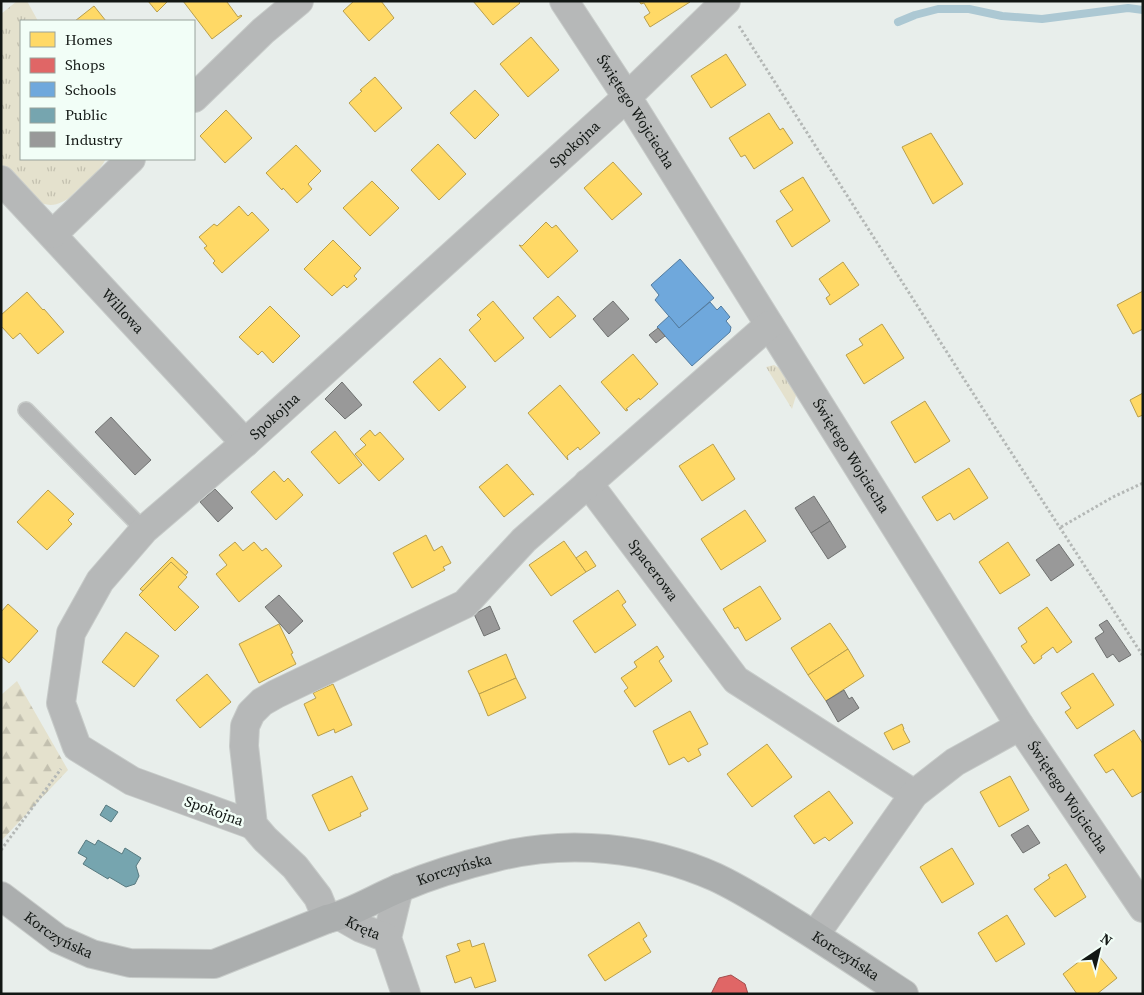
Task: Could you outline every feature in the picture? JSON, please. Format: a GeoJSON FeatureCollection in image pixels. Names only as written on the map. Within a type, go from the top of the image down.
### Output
{"type":"FeatureCollection","features":[{"type":"Feature","properties":{"kind":"main road","name":"Korczyńska"},"geometry":{"type":"LineString","coordinates":[[1,896],[58,939],[92,954],[130,963],[214,964],[334,917],[399,888],[456,868],[520,852],[556,848],[610,849],[665,860],[715,877],[756,898],[904,994]]}},
{"type":"Feature","properties":{"kind":"street"},"geometry":{"type":"LineString","coordinates":[[195,97],[263,31],[300,1]]}},
{"type":"Feature","properties":{"kind":"street","name":"Świętego Wojciecha"},"geometry":{"type":"LineString","coordinates":[[564,1],[627,97],[1020,726],[1143,908]]}},
{"type":"Feature","properties":{"kind":"street","name":"Spokojna"},"geometry":{"type":"LineString","coordinates":[[334,917],[295,867],[253,825],[132,782],[77,747],[61,703],[71,633],[100,581],[144,530],[245,442],[627,97],[725,2]]}},
{"type":"Feature","properties":{"kind":"street"},"geometry":{"type":"LineString","coordinates":[[53,234],[130,160]]}},
{"type":"Feature","properties":{"kind":"street","name":"Willowa"},"geometry":{"type":"LineString","coordinates":[[1,180],[245,442]]}},
{"type":"Feature","properties":{"kind":"street"},"geometry":{"type":"LineString","coordinates":[[588,483],[769,325]]}},
{"type":"Feature","properties":{"kind":"street","name":"Spokojna"},"geometry":{"type":"LineString","coordinates":[[253,825],[244,746],[245,726],[251,713],[262,702],[465,604],[524,540],[588,483]]}},
{"type":"Feature","properties":{"kind":"street","name":"Spacerowa"},"geometry":{"type":"LineString","coordinates":[[588,483],[736,680],[914,794]]}},
{"type":"Feature","properties":{"kind":"street"},"geometry":{"type":"LineString","coordinates":[[815,935],[914,794],[955,762],[1020,726]]}},
{"type":"Feature","properties":{"kind":"street","name":"Kręta"},"geometry":{"type":"LineString","coordinates":[[399,888],[387,938],[406,994]]}},
{"type":"Feature","properties":{"kind":"street","name":"Kręta"},"geometry":{"type":"LineString","coordinates":[[334,917],[387,938]]}},
{"type":"Feature","properties":{"kind":"lane"},"geometry":{"type":"LineString","coordinates":[[26,410],[144,530]]}},
{"type":"Feature","properties":{"kind":"path"},"geometry":{"type":"LineString","coordinates":[[725,2],[985,412],[1143,656]]}},
{"type":"Feature","properties":{"kind":"path"},"geometry":{"type":"LineString","coordinates":[[1061,527],[1113,497],[1143,483]]}},
{"type":"Feature","properties":{"kind":"path"},"geometry":{"type":"LineString","coordinates":[[1,850],[62,768]]}},
{"type":"Feature","properties":{"kind":"green space"},"geometry":{"type":"Polygon","coordinates":[[[17,1],[27,1],[37,20],[20,20],[20,160],[105,160],[93,176],[70,197],[53,205],[44,204],[28,194],[1,165],[1,14],[17,1]]]}},
{"type":"Feature","properties":{"kind":"green space"},"geometry":{"type":"Polygon","coordinates":[[[774,365],[795,377],[798,389],[792,409],[766,367],[774,365]]]}},
{"type":"Feature","properties":{"kind":"green space"},"geometry":{"type":"Polygon","coordinates":[[[17,681],[68,770],[1,841],[1,695],[17,681]]]}},
{"type":"Feature","properties":{"kind":"building: Homes"},"geometry":{"type":"Polygon","coordinates":[[[148,1],[168,1],[157,12],[148,1]]]}},
{"type":"Feature","properties":{"kind":"building: Homes"},"geometry":{"type":"Polygon","coordinates":[[[183,1],[228,1],[238,17],[242,16],[212,39],[183,1]]]}},
{"type":"Feature","properties":{"kind":"building: Homes"},"geometry":{"type":"Polygon","coordinates":[[[354,1],[381,1],[394,18],[369,41],[343,11],[354,1]]]}},
{"type":"Feature","properties":{"kind":"building: Homes"},"geometry":{"type":"Polygon","coordinates":[[[473,1],[518,1],[520,3],[493,25],[473,1]]]}},
{"type":"Feature","properties":{"kind":"building: Homes"},"geometry":{"type":"Polygon","coordinates":[[[639,1],[690,2],[650,27],[644,17],[650,13],[644,3],[641,4],[639,1]]]}},
{"type":"Feature","properties":{"kind":"building: Homes"},"geometry":{"type":"Polygon","coordinates":[[[94,6],[105,20],[76,20],[94,6]]]}},
{"type":"Feature","properties":{"kind":"building: Homes"},"geometry":{"type":"Polygon","coordinates":[[[531,37],[559,70],[528,97],[500,64],[531,37]]]}},
{"type":"Feature","properties":{"kind":"building: Homes"},"geometry":{"type":"Polygon","coordinates":[[[726,54],[746,85],[711,108],[691,76],[726,54]]]}},
{"type":"Feature","properties":{"kind":"building: Homes"},"geometry":{"type":"Polygon","coordinates":[[[375,77],[402,108],[375,132],[349,103],[375,77]]]}},
{"type":"Feature","properties":{"kind":"building: Homes"},"geometry":{"type":"Polygon","coordinates":[[[475,90],[499,115],[475,139],[450,113],[475,90]]]}},
{"type":"Feature","properties":{"kind":"building: Homes"},"geometry":{"type":"Polygon","coordinates":[[[226,110],[252,138],[225,163],[200,136],[226,110]]]}},
{"type":"Feature","properties":{"kind":"building: Homes"},"geometry":{"type":"Polygon","coordinates":[[[769,113],[780,130],[783,128],[793,143],[754,169],[745,155],[741,157],[729,138],[769,113]]]}},
{"type":"Feature","properties":{"kind":"building: Homes"},"geometry":{"type":"Polygon","coordinates":[[[931,133],[963,184],[933,204],[902,147],[931,133]]]}},
{"type":"Feature","properties":{"kind":"building: Homes"},"geometry":{"type":"Polygon","coordinates":[[[438,144],[466,174],[439,200],[411,170],[438,144]]]}},
{"type":"Feature","properties":{"kind":"building: Homes"},"geometry":{"type":"Polygon","coordinates":[[[296,145],[321,171],[308,184],[312,189],[297,203],[266,173],[296,145]]]}},
{"type":"Feature","properties":{"kind":"building: Homes"},"geometry":{"type":"Polygon","coordinates":[[[613,162],[642,194],[612,220],[584,188],[613,162]]]}},
{"type":"Feature","properties":{"kind":"building: Homes"},"geometry":{"type":"Polygon","coordinates":[[[803,177],[830,221],[792,247],[776,221],[793,210],[780,191],[803,177]]]}},
{"type":"Feature","properties":{"kind":"building: Homes"},"geometry":{"type":"Polygon","coordinates":[[[372,181],[399,208],[370,236],[343,208],[372,181]]]}},
{"type":"Feature","properties":{"kind":"building: Homes"},"geometry":{"type":"Polygon","coordinates":[[[239,206],[248,216],[252,212],[269,230],[222,273],[213,263],[215,261],[204,248],[207,246],[199,237],[214,224],[217,226],[239,206]]]}},
{"type":"Feature","properties":{"kind":"building: Homes"},"geometry":{"type":"Polygon","coordinates":[[[546,222],[552,228],[556,225],[578,251],[548,278],[519,245],[522,246],[546,222]]]}},
{"type":"Feature","properties":{"kind":"building: Homes"},"geometry":{"type":"Polygon","coordinates":[[[333,240],[361,268],[354,276],[357,279],[347,288],[344,285],[332,296],[304,269],[333,240]]]}},
{"type":"Feature","properties":{"kind":"building: Homes"},"geometry":{"type":"Polygon","coordinates":[[[843,262],[859,285],[830,305],[826,298],[830,295],[819,279],[843,262]]]}},
{"type":"Feature","properties":{"kind":"building: Homes"},"geometry":{"type":"Polygon","coordinates":[[[1143,291],[1143,329],[1133,334],[1117,305],[1143,291]]]}},
{"type":"Feature","properties":{"kind":"building: Homes"},"geometry":{"type":"Polygon","coordinates":[[[27,292],[64,332],[38,354],[20,333],[13,339],[1,326],[1,315],[27,292]]]}},
{"type":"Feature","properties":{"kind":"building: Homes"},"geometry":{"type":"Polygon","coordinates":[[[558,296],[576,316],[550,338],[533,318],[558,296]]]}},
{"type":"Feature","properties":{"kind":"building: Homes"},"geometry":{"type":"Polygon","coordinates":[[[493,301],[524,338],[495,362],[469,330],[481,319],[477,315],[493,301]]]}},
{"type":"Feature","properties":{"kind":"building: Homes"},"geometry":{"type":"Polygon","coordinates":[[[270,306],[300,336],[273,363],[262,351],[258,355],[239,337],[270,306]]]}},
{"type":"Feature","properties":{"kind":"building: Homes"},"geometry":{"type":"Polygon","coordinates":[[[882,324],[904,358],[864,384],[846,355],[863,345],[859,339],[882,324]]]}},
{"type":"Feature","properties":{"kind":"building: Homes"},"geometry":{"type":"Polygon","coordinates":[[[633,354],[658,384],[640,400],[639,398],[626,411],[601,382],[633,354]]]}},
{"type":"Feature","properties":{"kind":"building: Homes"},"geometry":{"type":"Polygon","coordinates":[[[440,358],[466,387],[439,411],[413,382],[440,358]]]}},
{"type":"Feature","properties":{"kind":"building: Homes"},"geometry":{"type":"Polygon","coordinates":[[[560,385],[600,433],[580,450],[578,447],[567,456],[568,460],[528,413],[560,385]]]}},
{"type":"Feature","properties":{"kind":"building: Homes"},"geometry":{"type":"Polygon","coordinates":[[[1143,393],[1143,415],[1138,417],[1130,400],[1143,393]]]}},
{"type":"Feature","properties":{"kind":"building: Homes"},"geometry":{"type":"Polygon","coordinates":[[[925,401],[950,441],[915,463],[891,422],[925,401]]]}},
{"type":"Feature","properties":{"kind":"building: Homes"},"geometry":{"type":"Polygon","coordinates":[[[370,430],[375,436],[380,432],[404,459],[379,481],[355,454],[366,445],[360,439],[370,430]]]}},
{"type":"Feature","properties":{"kind":"building: Homes"},"geometry":{"type":"Polygon","coordinates":[[[335,431],[362,465],[339,484],[311,452],[335,431]]]}},
{"type":"Feature","properties":{"kind":"building: Homes"},"geometry":{"type":"Polygon","coordinates":[[[713,444],[735,479],[702,501],[679,466],[713,444]]]}},
{"type":"Feature","properties":{"kind":"building: Homes"},"geometry":{"type":"Polygon","coordinates":[[[507,464],[534,495],[532,494],[504,517],[479,487],[507,464]]]}},
{"type":"Feature","properties":{"kind":"building: Homes"},"geometry":{"type":"Polygon","coordinates":[[[969,468],[988,498],[954,520],[950,513],[937,521],[922,497],[969,468]]]}},
{"type":"Feature","properties":{"kind":"building: Homes"},"geometry":{"type":"Polygon","coordinates":[[[274,471],[284,482],[288,478],[303,495],[276,520],[251,492],[274,471]]]}},
{"type":"Feature","properties":{"kind":"building: Homes"},"geometry":{"type":"Polygon","coordinates":[[[48,490],[74,514],[68,520],[72,524],[47,550],[17,522],[48,490]]]}},
{"type":"Feature","properties":{"kind":"building: Homes"},"geometry":{"type":"Polygon","coordinates":[[[745,510],[766,541],[721,570],[701,539],[745,510]]]}},
{"type":"Feature","properties":{"kind":"building: Homes"},"geometry":{"type":"Polygon","coordinates":[[[426,535],[434,551],[442,546],[451,563],[443,567],[445,570],[412,588],[393,553],[426,535]]]}},
{"type":"Feature","properties":{"kind":"building: Homes"},"geometry":{"type":"Polygon","coordinates":[[[564,541],[586,572],[551,596],[529,565],[564,541]]]}},
{"type":"Feature","properties":{"kind":"building: Homes"},"geometry":{"type":"Polygon","coordinates":[[[235,542],[243,551],[254,542],[262,551],[266,548],[282,566],[239,602],[216,574],[227,565],[219,555],[235,542]]]}},
{"type":"Feature","properties":{"kind":"building: Homes"},"geometry":{"type":"Polygon","coordinates":[[[1008,542],[1030,575],[1000,594],[979,562],[1008,542]]]}},
{"type":"Feature","properties":{"kind":"building: Homes"},"geometry":{"type":"Polygon","coordinates":[[[586,551],[596,566],[586,572],[576,558],[586,551]]]}},
{"type":"Feature","properties":{"kind":"building: Homes"},"geometry":{"type":"Polygon","coordinates":[[[172,557],[188,572],[185,576],[171,562],[143,591],[140,589],[172,557]]]}},
{"type":"Feature","properties":{"kind":"building: Homes"},"geometry":{"type":"Polygon","coordinates":[[[171,562],[187,577],[178,587],[199,607],[175,631],[139,595],[171,562]]]}},
{"type":"Feature","properties":{"kind":"building: Homes"},"geometry":{"type":"Polygon","coordinates":[[[760,586],[781,619],[746,641],[738,627],[735,629],[723,609],[760,586]]]}},
{"type":"Feature","properties":{"kind":"building: Homes"},"geometry":{"type":"Polygon","coordinates":[[[618,590],[626,602],[622,605],[636,625],[595,653],[573,621],[618,590]]]}},
{"type":"Feature","properties":{"kind":"building: Homes"},"geometry":{"type":"Polygon","coordinates":[[[8,604],[38,631],[9,663],[1,656],[1,612],[8,604]]]}},
{"type":"Feature","properties":{"kind":"building: Homes"},"geometry":{"type":"Polygon","coordinates":[[[1047,607],[1072,642],[1057,653],[1053,647],[1034,664],[1021,646],[1027,642],[1018,628],[1047,607]]]}},
{"type":"Feature","properties":{"kind":"building: Homes"},"geometry":{"type":"Polygon","coordinates":[[[830,623],[848,649],[808,675],[791,648],[830,623]]]}},
{"type":"Feature","properties":{"kind":"building: Homes"},"geometry":{"type":"Polygon","coordinates":[[[279,624],[293,653],[291,654],[296,664],[259,683],[239,644],[279,624]]]}},
{"type":"Feature","properties":{"kind":"building: Homes"},"geometry":{"type":"Polygon","coordinates":[[[126,632],[159,656],[134,687],[102,662],[126,632]]]}},
{"type":"Feature","properties":{"kind":"building: Homes"},"geometry":{"type":"Polygon","coordinates":[[[657,646],[664,657],[659,661],[672,681],[635,707],[624,691],[628,688],[621,678],[637,667],[634,662],[657,646]]]}},
{"type":"Feature","properties":{"kind":"building: Homes"},"geometry":{"type":"Polygon","coordinates":[[[848,649],[864,676],[826,701],[808,675],[848,649]]]}},
{"type":"Feature","properties":{"kind":"building: Homes"},"geometry":{"type":"Polygon","coordinates":[[[506,654],[516,678],[479,694],[468,671],[506,654]]]}},
{"type":"Feature","properties":{"kind":"building: Homes"},"geometry":{"type":"Polygon","coordinates":[[[1093,673],[1114,705],[1077,729],[1065,712],[1071,708],[1061,693],[1093,673]]]}},
{"type":"Feature","properties":{"kind":"building: Homes"},"geometry":{"type":"Polygon","coordinates":[[[207,674],[231,702],[200,728],[176,700],[207,674]]]}},
{"type":"Feature","properties":{"kind":"building: Homes"},"geometry":{"type":"Polygon","coordinates":[[[516,678],[526,698],[488,716],[479,694],[516,678]]]}},
{"type":"Feature","properties":{"kind":"building: Homes"},"geometry":{"type":"Polygon","coordinates":[[[333,684],[352,725],[335,733],[334,729],[318,736],[304,704],[316,698],[313,693],[333,684]]]}},
{"type":"Feature","properties":{"kind":"building: Homes"},"geometry":{"type":"Polygon","coordinates":[[[690,711],[708,744],[698,749],[701,755],[688,762],[684,757],[669,765],[653,731],[690,711]]]}},
{"type":"Feature","properties":{"kind":"building: Homes"},"geometry":{"type":"Polygon","coordinates":[[[902,724],[910,742],[893,750],[884,733],[902,724]]]}},
{"type":"Feature","properties":{"kind":"building: Homes"},"geometry":{"type":"Polygon","coordinates":[[[1134,730],[1143,744],[1143,791],[1132,797],[1113,769],[1106,773],[1094,755],[1134,730]]]}},
{"type":"Feature","properties":{"kind":"building: Homes"},"geometry":{"type":"Polygon","coordinates":[[[767,744],[792,777],[752,807],[727,774],[767,744]]]}},
{"type":"Feature","properties":{"kind":"building: Homes"},"geometry":{"type":"Polygon","coordinates":[[[352,776],[368,809],[360,813],[361,816],[329,831],[312,795],[352,776]]]}},
{"type":"Feature","properties":{"kind":"building: Homes"},"geometry":{"type":"Polygon","coordinates":[[[1010,776],[1029,810],[999,827],[980,792],[1010,776]]]}},
{"type":"Feature","properties":{"kind":"building: Homes"},"geometry":{"type":"Polygon","coordinates":[[[829,791],[853,823],[829,841],[825,837],[814,844],[794,816],[829,791]]]}},
{"type":"Feature","properties":{"kind":"building: Homes"},"geometry":{"type":"Polygon","coordinates":[[[952,848],[974,884],[942,903],[920,867],[952,848]]]}},
{"type":"Feature","properties":{"kind":"building: Homes"},"geometry":{"type":"Polygon","coordinates":[[[1066,864],[1086,897],[1055,917],[1034,889],[1050,878],[1048,875],[1066,864]]]}},
{"type":"Feature","properties":{"kind":"building: Homes"},"geometry":{"type":"Polygon","coordinates":[[[1007,915],[1025,944],[996,962],[978,933],[1007,915]]]}},
{"type":"Feature","properties":{"kind":"building: Homes"},"geometry":{"type":"Polygon","coordinates":[[[639,922],[647,936],[643,939],[651,952],[605,981],[588,955],[639,922]]]}},
{"type":"Feature","properties":{"kind":"building: Homes"},"geometry":{"type":"Polygon","coordinates":[[[470,940],[472,947],[484,943],[496,981],[475,988],[471,977],[455,983],[446,956],[460,951],[457,944],[470,940]]]}},
{"type":"Feature","properties":{"kind":"building: Homes"},"geometry":{"type":"Polygon","coordinates":[[[1094,950],[1117,978],[1097,994],[1077,994],[1063,974],[1094,950]]]}},
{"type":"Feature","properties":{"kind":"building: Shops"},"geometry":{"type":"Polygon","coordinates":[[[731,975],[745,984],[748,994],[711,994],[719,978],[731,975]]]}},
{"type":"Feature","properties":{"kind":"building: Schools"},"geometry":{"type":"Polygon","coordinates":[[[680,259],[714,298],[679,328],[655,300],[659,295],[651,285],[680,259]]]}},
{"type":"Feature","properties":{"kind":"building: Schools"},"geometry":{"type":"Polygon","coordinates":[[[710,302],[717,310],[721,306],[730,317],[726,321],[731,327],[730,332],[692,366],[657,327],[669,316],[679,328],[710,302]]]}},
{"type":"Feature","properties":{"kind":"building: Public"},"geometry":{"type":"Polygon","coordinates":[[[106,805],[118,812],[111,822],[100,815],[106,805]]]}},
{"type":"Feature","properties":{"kind":"building: Public"},"geometry":{"type":"Polygon","coordinates":[[[86,840],[95,845],[98,840],[122,854],[125,848],[141,858],[136,866],[139,876],[135,884],[126,887],[83,864],[87,858],[78,853],[86,840]]]}},
{"type":"Feature","properties":{"kind":"building: Industry"},"geometry":{"type":"Polygon","coordinates":[[[613,301],[629,319],[608,337],[593,319],[613,301]]]}},
{"type":"Feature","properties":{"kind":"building: Industry"},"geometry":{"type":"Polygon","coordinates":[[[658,328],[665,336],[656,343],[649,335],[658,328]]]}},
{"type":"Feature","properties":{"kind":"building: Industry"},"geometry":{"type":"Polygon","coordinates":[[[342,382],[362,405],[345,419],[325,399],[342,382]]]}},
{"type":"Feature","properties":{"kind":"building: Industry"},"geometry":{"type":"Polygon","coordinates":[[[111,417],[151,460],[135,475],[95,432],[111,417]]]}},
{"type":"Feature","properties":{"kind":"building: Industry"},"geometry":{"type":"Polygon","coordinates":[[[215,489],[233,508],[218,522],[200,502],[215,489]]]}},
{"type":"Feature","properties":{"kind":"building: Industry"},"geometry":{"type":"Polygon","coordinates":[[[814,496],[830,521],[811,533],[795,508],[814,496]]]}},
{"type":"Feature","properties":{"kind":"building: Industry"},"geometry":{"type":"Polygon","coordinates":[[[830,521],[846,547],[828,559],[811,533],[830,521]]]}},
{"type":"Feature","properties":{"kind":"building: Industry"},"geometry":{"type":"Polygon","coordinates":[[[1059,544],[1074,565],[1051,581],[1036,560],[1059,544]]]}},
{"type":"Feature","properties":{"kind":"building: Industry"},"geometry":{"type":"Polygon","coordinates":[[[279,595],[303,621],[289,634],[265,607],[279,595]]]}},
{"type":"Feature","properties":{"kind":"building: Industry"},"geometry":{"type":"Polygon","coordinates":[[[490,606],[500,629],[484,636],[474,614],[490,606]]]}},
{"type":"Feature","properties":{"kind":"building: Industry"},"geometry":{"type":"Polygon","coordinates":[[[1107,620],[1131,655],[1119,662],[1113,654],[1107,658],[1095,638],[1104,632],[1099,625],[1107,620]]]}},
{"type":"Feature","properties":{"kind":"building: Industry"},"geometry":{"type":"Polygon","coordinates":[[[844,690],[849,699],[852,697],[859,708],[838,722],[826,701],[844,690]]]}},
{"type":"Feature","properties":{"kind":"building: Industry"},"geometry":{"type":"Polygon","coordinates":[[[1028,825],[1040,843],[1023,853],[1011,835],[1028,825]]]}},
{"type":"Feature","properties":{"kind":"waterway"},"geometry":{"type":"LineString","coordinates":[[898,22],[938,9],[969,9],[1002,16],[1042,19],[1128,8],[1143,10]]}}]}
